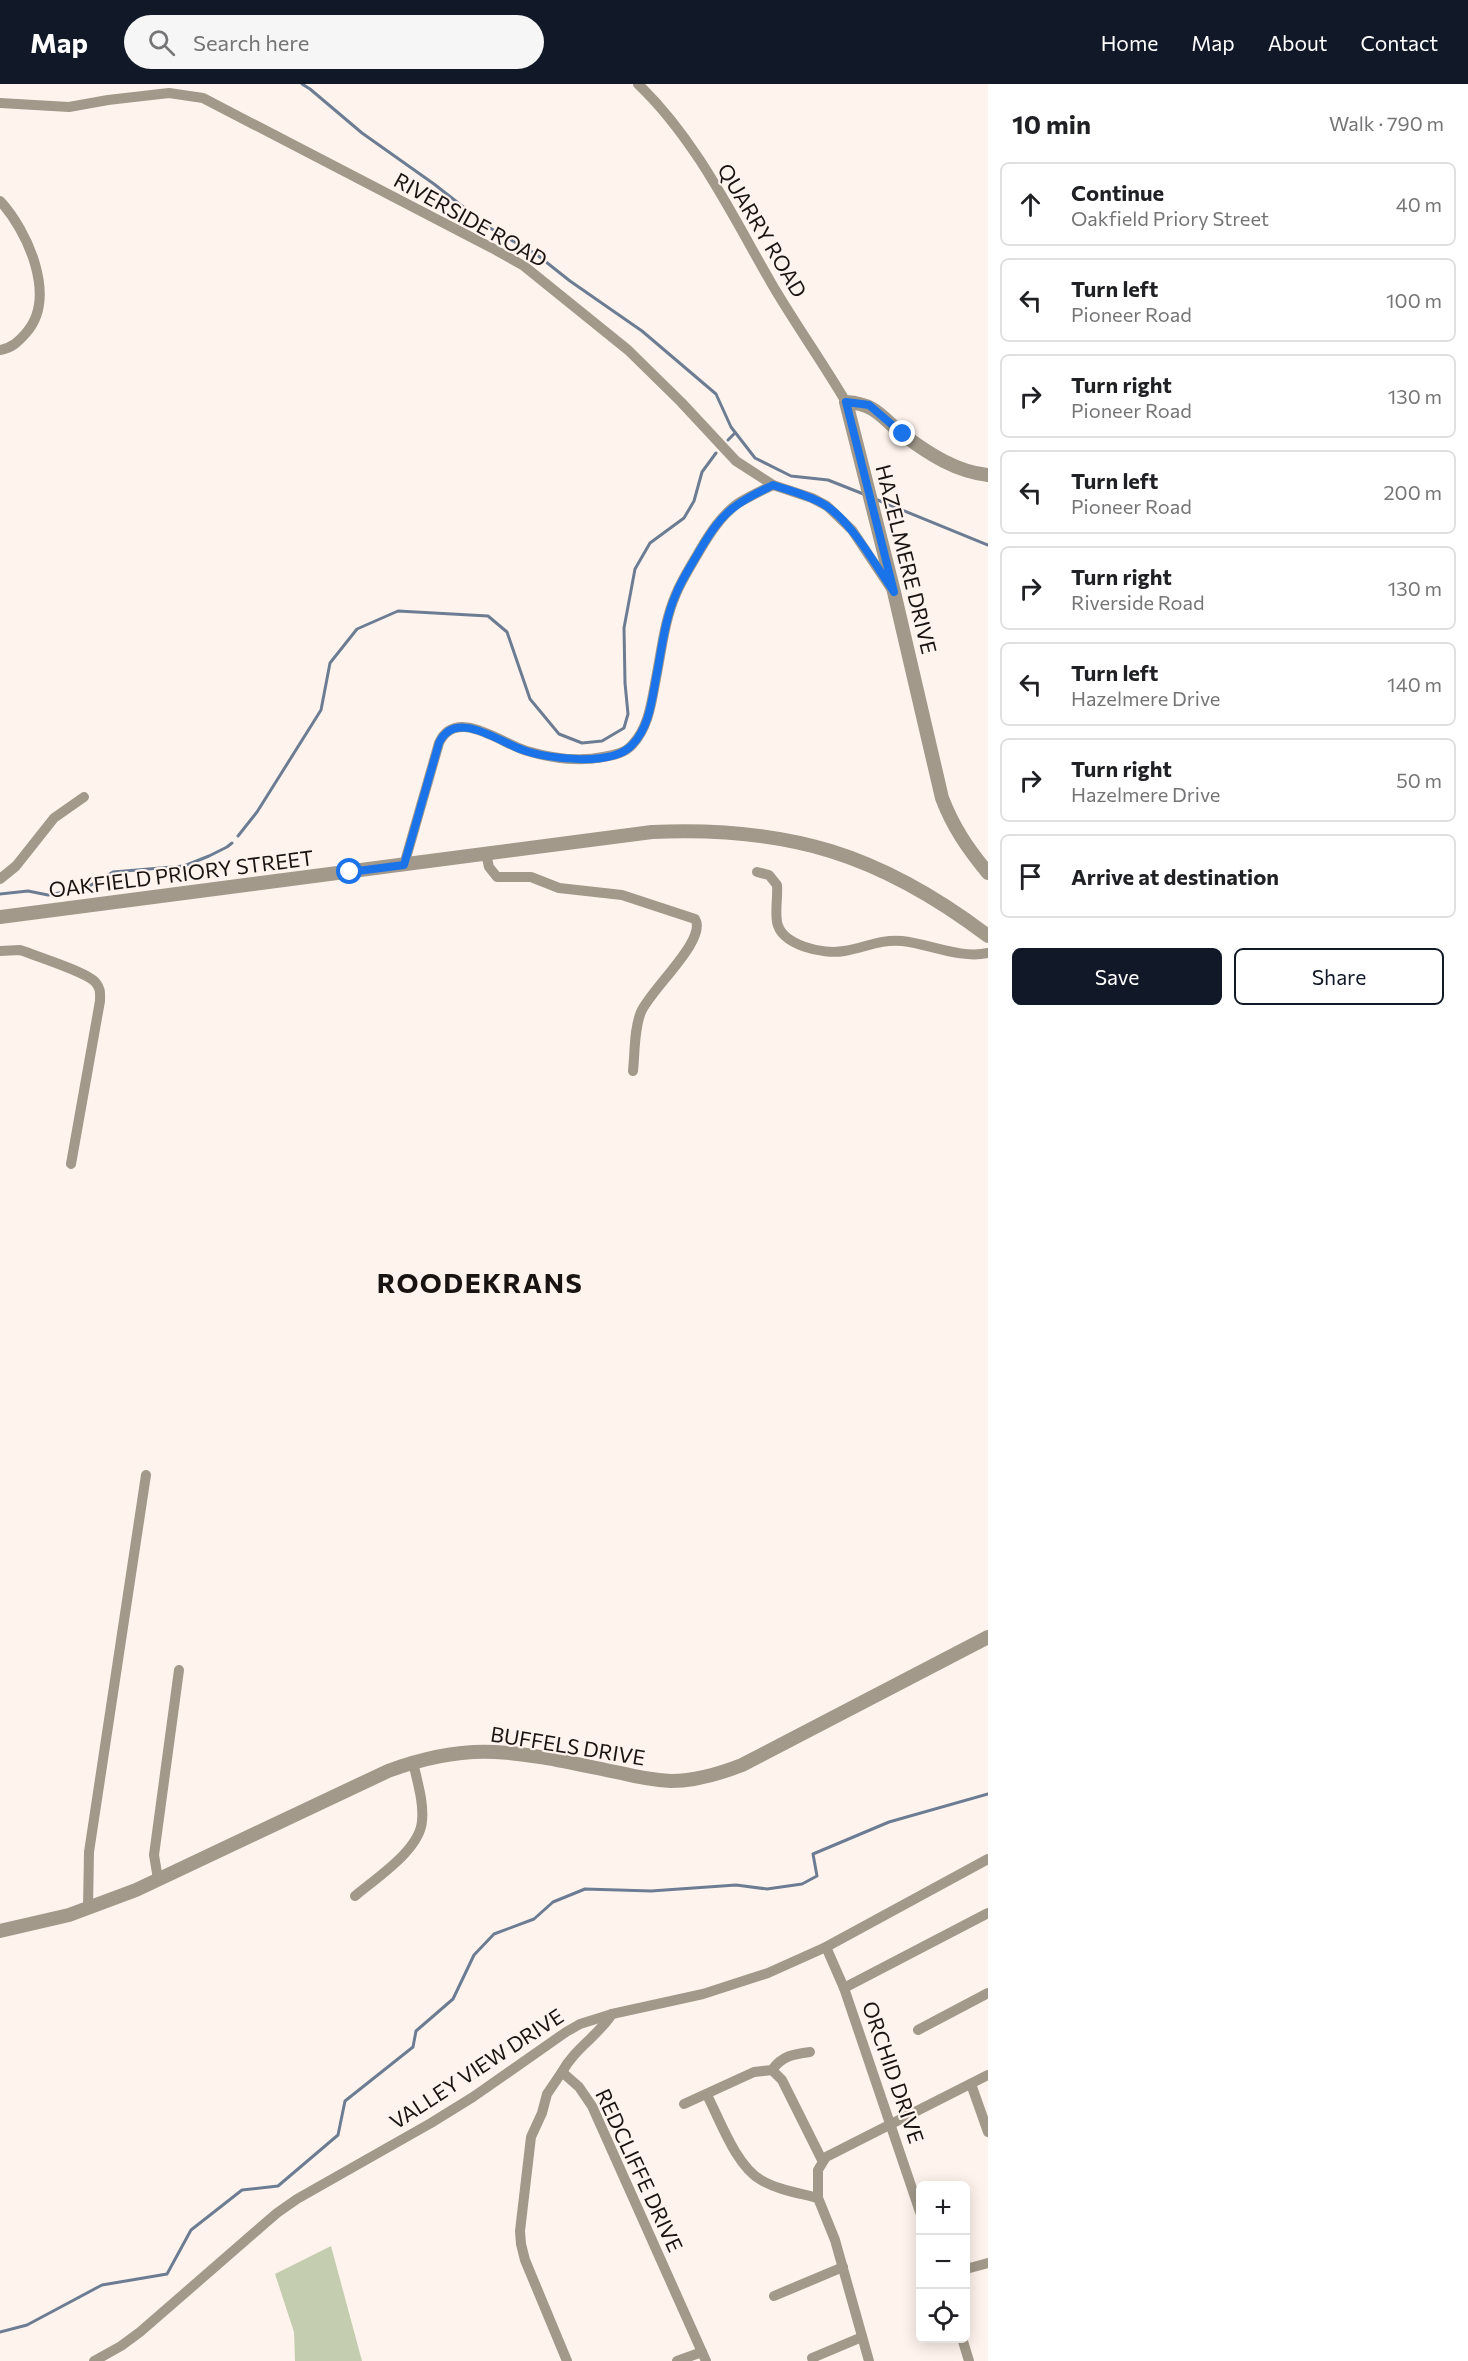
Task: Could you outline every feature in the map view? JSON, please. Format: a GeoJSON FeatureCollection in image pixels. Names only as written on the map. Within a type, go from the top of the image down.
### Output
{"type":"FeatureCollection","features":[{"type":"Feature","properties":{"kind":"street","name":"QUARRY ROAD"},"geometry":{"type":"LineString","coordinates":[[638,84],[656,101],[688,144],[846,402]]}},
{"type":"Feature","properties":{"kind":"street","name":"RIVERSIDE ROAD"},"geometry":{"type":"LineString","coordinates":[[0,103],[69,107],[169,93],[203,98],[524,266],[628,350],[736,461],[773,485],[812,498],[827,506],[841,518],[852,530],[894,592]]}},
{"type":"Feature","properties":{"kind":"street"},"geometry":{"type":"LineString","coordinates":[[0,201],[19,226],[35,264],[40,288],[36,316],[31,328],[10,348],[0,350]]}},
{"type":"Feature","properties":{"kind":"street","name":"HAZELMERE DRIVE"},"geometry":{"type":"LineString","coordinates":[[988,474],[975,473],[949,464],[916,444],[869,405],[846,402],[894,592],[942,798],[951,822],[964,843],[988,873]]}},
{"type":"Feature","properties":{"kind":"street"},"geometry":{"type":"LineString","coordinates":[[404,865],[439,743],[449,730],[465,728],[479,730],[524,750],[573,759],[619,754],[633,745],[649,716],[665,627],[675,594],[710,533],[725,515],[737,505],[773,485]]}},
{"type":"Feature","properties":{"kind":"street"},"geometry":{"type":"LineString","coordinates":[[0,879],[16,866],[54,818],[84,797]]}},
{"type":"Feature","properties":{"kind":"street","name":"OAKFIELD PRIORY STREET"},"geometry":{"type":"LineString","coordinates":[[0,917],[652,832],[692,830],[736,831],[784,838],[832,850],[911,884],[949,906],[988,936]]}},
{"type":"Feature","properties":{"kind":"street"},"geometry":{"type":"LineString","coordinates":[[486,854],[489,867],[497,877],[531,878],[559,888],[622,895],[694,919],[698,924],[698,930],[689,947],[656,988],[640,1014],[633,1071]]}},
{"type":"Feature","properties":{"kind":"street"},"geometry":{"type":"LineString","coordinates":[[758,872],[769,875],[777,885],[777,921],[780,930],[793,941],[803,945],[827,951],[843,951],[874,942],[894,940],[931,945],[966,954],[988,953]]}},
{"type":"Feature","properties":{"kind":"street"},"geometry":{"type":"LineString","coordinates":[[0,951],[26,952],[93,979],[98,985],[100,1001],[71,1164]]}},
{"type":"Feature","properties":{"kind":"street"},"geometry":{"type":"LineString","coordinates":[[87,1908],[89,1852],[146,1475]]}},
{"type":"Feature","properties":{"kind":"street","name":"BUFFELS DRIVE"},"geometry":{"type":"LineString","coordinates":[[0,1931],[87,1908],[158,1879],[329,1798],[413,1762],[446,1754],[497,1752],[653,1779],[692,1780],[714,1775],[742,1765],[988,1637]]}},
{"type":"Feature","properties":{"kind":"street"},"geometry":{"type":"LineString","coordinates":[[158,1879],[154,1855],[179,1670]]}},
{"type":"Feature","properties":{"kind":"street"},"geometry":{"type":"LineString","coordinates":[[355,1896],[407,1851],[421,1830],[422,1809],[413,1762]]}},
{"type":"Feature","properties":{"kind":"street","name":"VALLEY VIEW DRIVE"},"geometry":{"type":"LineString","coordinates":[[94,2361],[140,2332],[264,2223],[297,2199],[473,2097],[566,2032],[588,2021],[612,2014],[741,1983],[826,1947],[988,1859]]}},
{"type":"Feature","properties":{"kind":"street"},"geometry":{"type":"LineString","coordinates":[[844,1988],[988,1913]]}},
{"type":"Feature","properties":{"kind":"street","name":"ORCHID DRIVE"},"geometry":{"type":"LineString","coordinates":[[826,1947],[844,1988],[916,2197]]}},
{"type":"Feature","properties":{"kind":"street"},"geometry":{"type":"LineString","coordinates":[[918,2030],[988,1993]]}},
{"type":"Feature","properties":{"kind":"street"},"geometry":{"type":"LineString","coordinates":[[567,2361],[525,2260],[521,2244],[520,2231],[531,2137],[542,2113],[547,2094],[573,2053],[605,2026],[612,2014]]}},
{"type":"Feature","properties":{"kind":"street"},"geometry":{"type":"LineString","coordinates":[[684,2104],[754,2072],[772,2070],[787,2056],[810,2052]]}},
{"type":"Feature","properties":{"kind":"street"},"geometry":{"type":"LineString","coordinates":[[772,2070],[782,2080],[822,2160],[817,2179],[818,2198],[843,2266],[869,2361]]}},
{"type":"Feature","properties":{"kind":"street","name":"REDCLIFFE DRIVE"},"geometry":{"type":"LineString","coordinates":[[562,2072],[579,2087],[592,2106],[704,2356]]}},
{"type":"Feature","properties":{"kind":"street"},"geometry":{"type":"LineString","coordinates":[[822,2160],[988,2075]]}},
{"type":"Feature","properties":{"kind":"street"},"geometry":{"type":"LineString","coordinates":[[971,2084],[988,2132]]}},
{"type":"Feature","properties":{"kind":"street"},"geometry":{"type":"LineString","coordinates":[[707,2095],[741,2162],[749,2172],[772,2186],[818,2198]]}},
{"type":"Feature","properties":{"kind":"street"},"geometry":{"type":"LineString","coordinates":[[970,2268],[988,2263]]}},
{"type":"Feature","properties":{"kind":"street"},"geometry":{"type":"LineString","coordinates":[[774,2296],[843,2266]]}},
{"type":"Feature","properties":{"kind":"street"},"geometry":{"type":"LineString","coordinates":[[812,2358],[862,2337]]}},
{"type":"Feature","properties":{"kind":"street"},"geometry":{"type":"LineString","coordinates":[[964,2343],[969,2361]]}},
{"type":"Feature","properties":{"kind":"street"},"geometry":{"type":"LineString","coordinates":[[677,2361],[704,2356]]}},
{"type":"Feature","properties":{"kind":"green space"},"geometry":{"type":"Polygon","coordinates":[[[331,2246],[362,2361],[295,2361],[294,2332],[275,2274],[331,2246]]]}},
{"type":"Feature","properties":{"kind":"waterway"},"geometry":{"type":"LineString","coordinates":[[302,84],[362,133],[434,184],[490,228],[536,254],[570,281],[642,331],[716,394],[731,427],[755,458],[791,476],[828,480],[866,495]]}},
{"type":"Feature","properties":{"kind":"waterway"},"geometry":{"type":"LineString","coordinates":[[728,440],[735,433]]}},
{"type":"Feature","properties":{"kind":"waterway"},"geometry":{"type":"LineString","coordinates":[[238,836],[257,812],[321,710],[330,663],[357,629],[398,611],[488,616],[507,632],[530,699],[559,734],[582,743],[602,741],[624,728],[628,714],[624,628],[635,569],[650,543],[684,518],[694,501],[702,472],[716,453]]}},
{"type":"Feature","properties":{"kind":"waterway"},"geometry":{"type":"LineString","coordinates":[[875,499],[988,545]]}},
{"type":"Feature","properties":{"kind":"waterway"},"geometry":{"type":"LineString","coordinates":[[0,894],[28,891],[48,895],[86,888],[113,872],[184,866],[232,843]]}},
{"type":"Feature","properties":{"kind":"waterway"},"geometry":{"type":"LineString","coordinates":[[0,2332],[27,2325],[102,2285],[167,2274],[191,2230],[242,2190],[278,2186],[338,2135],[345,2101],[413,2047],[416,2031],[453,1999],[474,1955],[494,1934],[534,1919],[553,1902],[585,1889],[651,1891],[736,1885],[767,1889],[802,1884],[817,1876],[813,1854],[889,1822],[988,1794]]}},
{"type":"Feature","properties":{"kind":"district","name":"ROODEKRANS"},"geometry":{"type":"Point","coordinates":[480,1282]}},
{"type":"Feature","properties":{"kind":"route"},"geometry":{"type":"LineString","coordinates":[[350,872],[404,865],[439,743],[449,730],[457,728],[479,730],[524,750],[573,759],[619,754],[633,745],[649,716],[665,627],[675,594],[710,533],[725,515],[755,494],[773,485],[812,498],[827,506],[852,530],[894,592],[846,402],[869,405],[903,434]]}}]}
